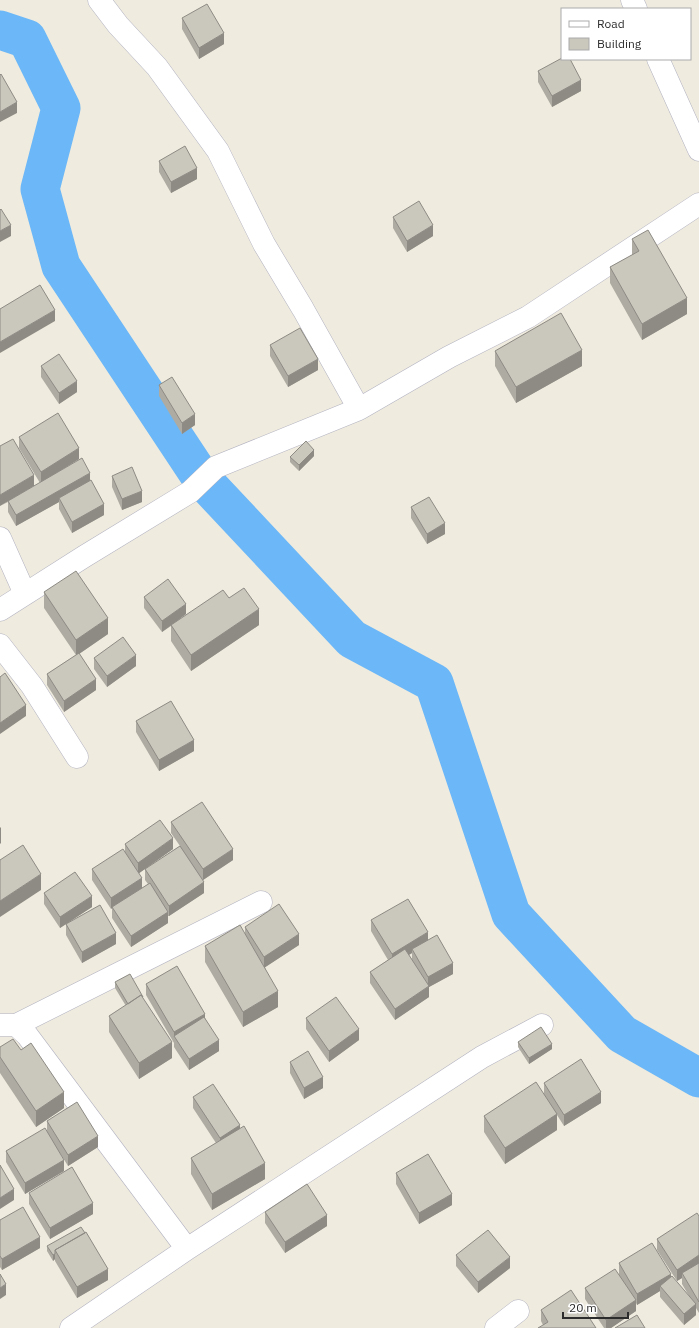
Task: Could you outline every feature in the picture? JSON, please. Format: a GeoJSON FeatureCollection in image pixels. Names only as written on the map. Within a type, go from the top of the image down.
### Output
{"type":"FeatureCollection","features":[{"type":"Feature","properties":{"kind":"street"},"geometry":{"type":"LineString","coordinates":[[99,0],[118,25],[157,67],[218,151],[264,244],[303,309],[359,409]]}},
{"type":"Feature","properties":{"kind":"street"},"geometry":{"type":"LineString","coordinates":[[658,60],[699,150]]}},
{"type":"Feature","properties":{"kind":"street"},"geometry":{"type":"LineString","coordinates":[[0,610],[190,492],[216,467],[359,409],[449,357],[528,317],[699,204]]}},
{"type":"Feature","properties":{"kind":"street"},"geometry":{"type":"LineString","coordinates":[[0,538],[25,594]]}},
{"type":"Feature","properties":{"kind":"street"},"geometry":{"type":"LineString","coordinates":[[0,645],[32,686],[77,757]]}},
{"type":"Feature","properties":{"kind":"street"},"geometry":{"type":"LineString","coordinates":[[8,1025],[261,902]]}},
{"type":"Feature","properties":{"kind":"street"},"geometry":{"type":"LineString","coordinates":[[8,1025],[27,1035],[187,1249]]}},
{"type":"Feature","properties":{"kind":"street"},"geometry":{"type":"LineString","coordinates":[[71,1328],[187,1249],[482,1057],[542,1025]]}},
{"type":"Feature","properties":{"kind":"street"},"geometry":{"type":"LineString","coordinates":[[496,1328],[518,1311]]}},
{"type":"Feature","properties":{"kind":"building"},"geometry":{"type":"Polygon","coordinates":[[[207,4],[224,33],[199,48],[182,18],[207,4]]]}},
{"type":"Feature","properties":{"kind":"building"},"geometry":{"type":"Polygon","coordinates":[[[561,59],[561,60],[571,60],[581,80],[552,96],[538,71],[561,59]]]}},
{"type":"Feature","properties":{"kind":"building"},"geometry":{"type":"Polygon","coordinates":[[[1,74],[17,102],[0,112],[0,75],[1,74]]]}},
{"type":"Feature","properties":{"kind":"building"},"geometry":{"type":"Polygon","coordinates":[[[185,146],[197,168],[171,182],[159,161],[185,146]]]}},
{"type":"Feature","properties":{"kind":"building"},"geometry":{"type":"Polygon","coordinates":[[[419,201],[433,225],[407,241],[393,217],[419,201]]]}},
{"type":"Feature","properties":{"kind":"building"},"geometry":{"type":"Polygon","coordinates":[[[1,209],[11,225],[0,231],[0,210],[1,209]]]}},
{"type":"Feature","properties":{"kind":"building"},"geometry":{"type":"Polygon","coordinates":[[[648,230],[687,298],[642,324],[610,267],[639,251],[632,239],[648,230]]]}},
{"type":"Feature","properties":{"kind":"building"},"geometry":{"type":"Polygon","coordinates":[[[40,285],[55,310],[0,342],[0,309],[40,285]]]}},
{"type":"Feature","properties":{"kind":"building"},"geometry":{"type":"Polygon","coordinates":[[[561,313],[582,350],[516,387],[495,351],[561,313]]]}},
{"type":"Feature","properties":{"kind":"building"},"geometry":{"type":"Polygon","coordinates":[[[300,328],[318,359],[288,376],[270,345],[300,328]]]}},
{"type":"Feature","properties":{"kind":"building"},"geometry":{"type":"Polygon","coordinates":[[[59,354],[77,381],[59,393],[41,366],[59,354]]]}},
{"type":"Feature","properties":{"kind":"building"},"geometry":{"type":"Polygon","coordinates":[[[172,377],[195,414],[182,423],[159,385],[172,377]]]}},
{"type":"Feature","properties":{"kind":"building"},"geometry":{"type":"Polygon","coordinates":[[[58,413],[79,448],[41,472],[19,437],[58,413]]]}},
{"type":"Feature","properties":{"kind":"building"},"geometry":{"type":"Polygon","coordinates":[[[13,439],[34,475],[0,495],[0,446],[13,439]]]}},
{"type":"Feature","properties":{"kind":"building"},"geometry":{"type":"Polygon","coordinates":[[[306,441],[314,450],[299,465],[290,457],[306,441]]]}},
{"type":"Feature","properties":{"kind":"building"},"geometry":{"type":"Polygon","coordinates":[[[82,458],[90,473],[16,515],[8,501],[82,458]]]}},
{"type":"Feature","properties":{"kind":"building"},"geometry":{"type":"Polygon","coordinates":[[[132,467],[142,491],[122,499],[112,476],[132,467]]]}},
{"type":"Feature","properties":{"kind":"building"},"geometry":{"type":"Polygon","coordinates":[[[91,480],[104,504],[72,522],[59,498],[91,480]]]}},
{"type":"Feature","properties":{"kind":"building"},"geometry":{"type":"Polygon","coordinates":[[[429,497],[445,523],[427,534],[411,507],[429,497]]]}},
{"type":"Feature","properties":{"kind":"building"},"geometry":{"type":"Polygon","coordinates":[[[76,571],[108,618],[76,640],[44,592],[76,571]]]}},
{"type":"Feature","properties":{"kind":"building"},"geometry":{"type":"Polygon","coordinates":[[[168,579],[186,604],[162,621],[144,597],[168,579]]]}},
{"type":"Feature","properties":{"kind":"building"},"geometry":{"type":"Polygon","coordinates":[[[244,588],[259,609],[191,655],[171,625],[223,590],[229,598],[244,588]]]}},
{"type":"Feature","properties":{"kind":"building"},"geometry":{"type":"Polygon","coordinates":[[[123,637],[136,655],[107,676],[94,658],[123,637]]]}},
{"type":"Feature","properties":{"kind":"building"},"geometry":{"type":"Polygon","coordinates":[[[79,653],[96,679],[64,701],[47,674],[79,653]]]}},
{"type":"Feature","properties":{"kind":"building"},"geometry":{"type":"Polygon","coordinates":[[[5,673],[26,705],[0,723],[0,677],[5,673]]]}},
{"type":"Feature","properties":{"kind":"building"},"geometry":{"type":"Polygon","coordinates":[[[171,701],[194,740],[159,760],[136,721],[171,701]]]}},
{"type":"Feature","properties":{"kind":"building"},"geometry":{"type":"Polygon","coordinates":[[[202,802],[233,849],[203,869],[171,822],[202,802]]]}},
{"type":"Feature","properties":{"kind":"building"},"geometry":{"type":"Polygon","coordinates":[[[160,820],[173,838],[138,863],[125,844],[160,820]]]}},
{"type":"Feature","properties":{"kind":"building"},"geometry":{"type":"Polygon","coordinates":[[[23,845],[41,874],[0,901],[0,860],[23,845]]]}},
{"type":"Feature","properties":{"kind":"building"},"geometry":{"type":"Polygon","coordinates":[[[180,846],[204,882],[169,906],[145,869],[180,846]]]}},
{"type":"Feature","properties":{"kind":"building"},"geometry":{"type":"Polygon","coordinates":[[[123,849],[142,878],[111,898],[92,869],[123,849]]]}},
{"type":"Feature","properties":{"kind":"building"},"geometry":{"type":"Polygon","coordinates":[[[75,872],[92,896],[60,917],[44,893],[75,872]]]}},
{"type":"Feature","properties":{"kind":"building"},"geometry":{"type":"Polygon","coordinates":[[[150,883],[168,912],[131,936],[112,907],[150,883]]]}},
{"type":"Feature","properties":{"kind":"building"},"geometry":{"type":"Polygon","coordinates":[[[408,899],[428,932],[392,954],[371,920],[408,899]]]}},
{"type":"Feature","properties":{"kind":"building"},"geometry":{"type":"Polygon","coordinates":[[[279,904],[299,934],[264,957],[245,927],[279,904]]]}},
{"type":"Feature","properties":{"kind":"building"},"geometry":{"type":"Polygon","coordinates":[[[100,905],[116,933],[82,952],[66,924],[100,905]]]}},
{"type":"Feature","properties":{"kind":"building"},"geometry":{"type":"Polygon","coordinates":[[[240,925],[278,991],[243,1012],[205,946],[240,925]]]}},
{"type":"Feature","properties":{"kind":"building"},"geometry":{"type":"Polygon","coordinates":[[[437,935],[453,963],[428,977],[412,949],[437,935]]]}},
{"type":"Feature","properties":{"kind":"building"},"geometry":{"type":"Polygon","coordinates":[[[405,949],[429,986],[395,1009],[370,972],[405,949]]]}},
{"type":"Feature","properties":{"kind":"building"},"geometry":{"type":"Polygon","coordinates":[[[177,966],[205,1014],[174,1032],[146,984],[177,966]]]}},
{"type":"Feature","properties":{"kind":"building"},"geometry":{"type":"Polygon","coordinates":[[[130,974],[143,997],[141,995],[128,1004],[115,982],[130,974]]]}},
{"type":"Feature","properties":{"kind":"building"},"geometry":{"type":"Polygon","coordinates":[[[141,995],[172,1042],[139,1063],[109,1016],[141,995]]]}},
{"type":"Feature","properties":{"kind":"building"},"geometry":{"type":"Polygon","coordinates":[[[336,997],[359,1029],[329,1051],[306,1018],[336,997]]]}},
{"type":"Feature","properties":{"kind":"building"},"geometry":{"type":"Polygon","coordinates":[[[204,1017],[219,1040],[189,1059],[174,1036],[204,1017]]]}},
{"type":"Feature","properties":{"kind":"building"},"geometry":{"type":"Polygon","coordinates":[[[541,1027],[552,1044],[529,1058],[518,1042],[541,1027]]]}},
{"type":"Feature","properties":{"kind":"building"},"geometry":{"type":"Polygon","coordinates":[[[13,1039],[21,1050],[31,1043],[64,1092],[36,1111],[0,1057],[0,1047],[13,1039]]]}},
{"type":"Feature","properties":{"kind":"building"},"geometry":{"type":"Polygon","coordinates":[[[308,1051],[323,1077],[304,1088],[290,1062],[308,1051]]]}},
{"type":"Feature","properties":{"kind":"building"},"geometry":{"type":"Polygon","coordinates":[[[581,1059],[601,1092],[564,1115],[544,1083],[581,1059]]]}},
{"type":"Feature","properties":{"kind":"building"},"geometry":{"type":"Polygon","coordinates":[[[536,1082],[557,1114],[505,1148],[484,1116],[536,1082]]]}},
{"type":"Feature","properties":{"kind":"building"},"geometry":{"type":"Polygon","coordinates":[[[213,1084],[240,1125],[220,1138],[193,1097],[213,1084]]]}},
{"type":"Feature","properties":{"kind":"building"},"geometry":{"type":"Polygon","coordinates":[[[77,1102],[98,1136],[68,1155],[47,1121],[77,1102]]]}},
{"type":"Feature","properties":{"kind":"building"},"geometry":{"type":"Polygon","coordinates":[[[244,1126],[265,1163],[212,1194],[191,1158],[244,1126]]]}},
{"type":"Feature","properties":{"kind":"building"},"geometry":{"type":"Polygon","coordinates":[[[45,1128],[64,1160],[25,1183],[6,1151],[45,1128]]]}},
{"type":"Feature","properties":{"kind":"building"},"geometry":{"type":"Polygon","coordinates":[[[428,1154],[452,1194],[419,1213],[396,1173],[428,1154]]]}},
{"type":"Feature","properties":{"kind":"building"},"geometry":{"type":"Polygon","coordinates":[[[0,1165],[14,1189],[0,1198],[0,1165]]]}},
{"type":"Feature","properties":{"kind":"building"},"geometry":{"type":"Polygon","coordinates":[[[72,1167],[93,1203],[50,1228],[29,1193],[72,1167]]]}},
{"type":"Feature","properties":{"kind":"building"},"geometry":{"type":"Polygon","coordinates":[[[307,1184],[327,1215],[285,1242],[265,1212],[307,1184]]]}},
{"type":"Feature","properties":{"kind":"building"},"geometry":{"type":"Polygon","coordinates":[[[23,1207],[40,1237],[2,1259],[0,1256],[0,1220],[23,1207]]]}},
{"type":"Feature","properties":{"kind":"building"},"geometry":{"type":"Polygon","coordinates":[[[697,1213],[699,1216],[699,1255],[677,1270],[657,1239],[697,1213]]]}},
{"type":"Feature","properties":{"kind":"building"},"geometry":{"type":"Polygon","coordinates":[[[81,1227],[85,1233],[55,1250],[55,1254],[53,1255],[47,1246],[81,1227]]]}},
{"type":"Feature","properties":{"kind":"building"},"geometry":{"type":"Polygon","coordinates":[[[488,1230],[510,1257],[478,1282],[456,1255],[488,1230]]]}},
{"type":"Feature","properties":{"kind":"building"},"geometry":{"type":"Polygon","coordinates":[[[86,1232],[108,1269],[77,1287],[55,1250],[86,1232]]]}},
{"type":"Feature","properties":{"kind":"building"},"geometry":{"type":"Polygon","coordinates":[[[652,1243],[671,1274],[637,1294],[619,1263],[652,1243]]]}},
{"type":"Feature","properties":{"kind":"building"},"geometry":{"type":"Polygon","coordinates":[[[699,1263],[699,1302],[682,1273],[699,1263]]]}},
{"type":"Feature","properties":{"kind":"building"},"geometry":{"type":"Polygon","coordinates":[[[615,1269],[636,1300],[606,1320],[585,1288],[615,1269]]]}},
{"type":"Feature","properties":{"kind":"building"},"geometry":{"type":"Polygon","coordinates":[[[0,1274],[6,1284],[0,1288],[0,1274]]]}},
{"type":"Feature","properties":{"kind":"building"},"geometry":{"type":"Polygon","coordinates":[[[672,1276],[696,1304],[684,1314],[660,1286],[672,1276]]]}},
{"type":"Feature","properties":{"kind":"building"},"geometry":{"type":"Polygon","coordinates":[[[571,1290],[596,1328],[538,1328],[548,1322],[541,1310],[571,1290]]]}},
{"type":"Feature","properties":{"kind":"building"},"geometry":{"type":"Polygon","coordinates":[[[637,1315],[645,1328],[615,1328],[637,1315]]]}},
{"type":"Feature","properties":{"kind":"waterway"},"geometry":{"type":"LineString","coordinates":[[0,30],[27,39],[61,108],[40,189],[61,266],[202,479],[352,639],[434,683],[511,914],[622,1034],[699,1078]]}}]}
